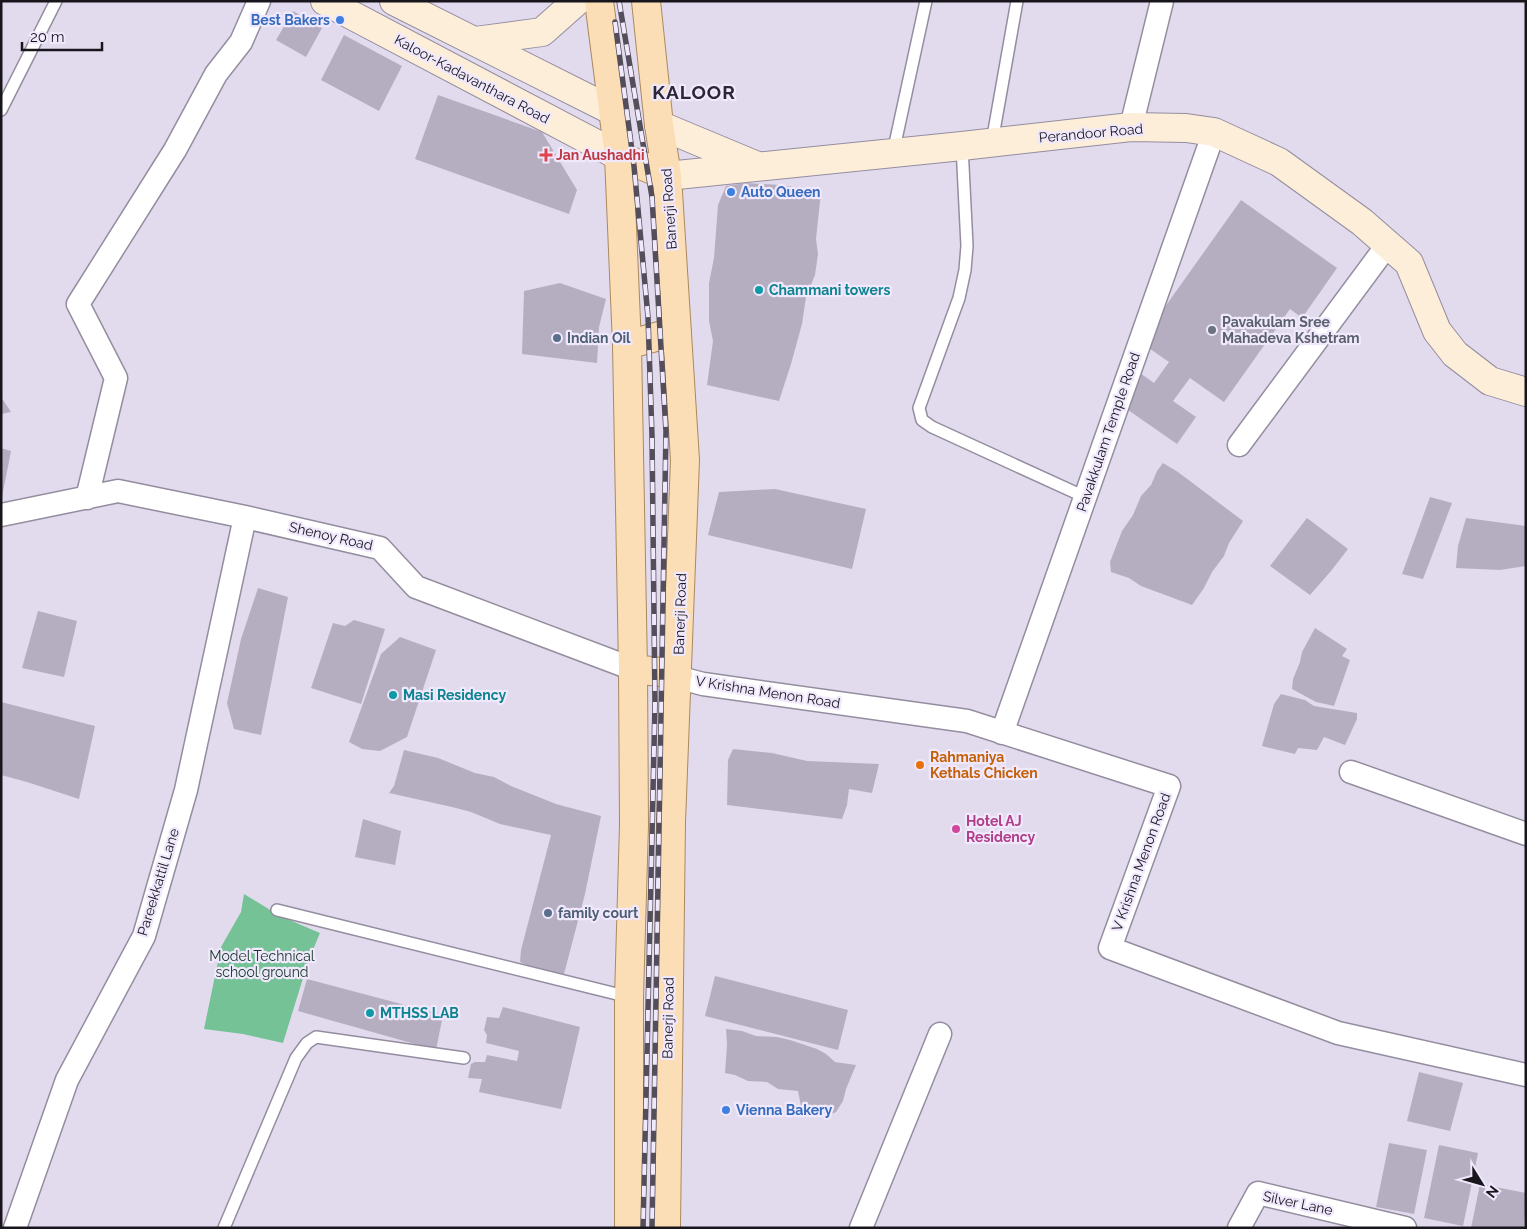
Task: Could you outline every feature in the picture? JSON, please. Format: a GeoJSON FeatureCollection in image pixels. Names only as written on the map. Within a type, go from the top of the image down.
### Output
{"type":"FeatureCollection","features":[{"type":"Feature","properties":{"kind":"main road","name":"Kaloor-Kadavanthara Road"},"geometry":{"type":"LineString","coordinates":[[325,1],[619,156]]}},
{"type":"Feature","properties":{"kind":"main road"},"geometry":{"type":"LineString","coordinates":[[394,1],[613,111],[659,125]]}},
{"type":"Feature","properties":{"kind":"main road"},"geometry":{"type":"LineString","coordinates":[[475,42],[542,32],[577,1]]}},
{"type":"Feature","properties":{"kind":"main road"},"geometry":{"type":"LineString","coordinates":[[600,1],[619,156],[627,345],[634,825],[629,997],[629,1228]]}},
{"type":"Feature","properties":{"kind":"main road","name":"Banerji Road"},"geometry":{"type":"LineString","coordinates":[[646,1],[659,125],[667,176],[685,460],[671,822],[666,1228]]}},
{"type":"Feature","properties":{"kind":"main road","name":"Perandoor Road"},"geometry":{"type":"LineString","coordinates":[[659,125],[758,166]]}},
{"type":"Feature","properties":{"kind":"main road","name":"Perandoor Road"},"geometry":{"type":"LineString","coordinates":[[667,176],[1131,127],[1186,128],[1214,132],[1279,162],[1362,222],[1409,263],[1437,331],[1455,354],[1490,381],[1526,392]]}},
{"type":"Feature","properties":{"kind":"main road"},"geometry":{"type":"LineString","coordinates":[[619,156],[667,176]]}},
{"type":"Feature","properties":{"kind":"main road"},"geometry":{"type":"LineString","coordinates":[[627,345],[677,331]]}},
{"type":"Feature","properties":{"kind":"main road"},"geometry":{"type":"LineString","coordinates":[[633,669],[678,674]]}},
{"type":"Feature","properties":{"kind":"main road"},"geometry":{"type":"LineString","coordinates":[[633,703],[676,705]]}},
{"type":"Feature","properties":{"kind":"street"},"geometry":{"type":"LineString","coordinates":[[87,498],[116,378],[78,304],[174,150],[216,74],[241,42],[260,1]]}},
{"type":"Feature","properties":{"kind":"street"},"geometry":{"type":"LineString","coordinates":[[1131,127],[1162,1]]}},
{"type":"Feature","properties":{"kind":"street","name":"Pavakkulam Temple Road"},"geometry":{"type":"LineString","coordinates":[[1002,733],[1214,132]]}},
{"type":"Feature","properties":{"kind":"street"},"geometry":{"type":"LineString","coordinates":[[1239,445],[1388,244]]}},
{"type":"Feature","properties":{"kind":"street","name":"Shenoy Road"},"geometry":{"type":"LineString","coordinates":[[1,515],[118,491],[245,517],[380,548],[416,587],[633,669]]}},
{"type":"Feature","properties":{"kind":"street","name":"Pareekkattil Lane"},"geometry":{"type":"LineString","coordinates":[[15,1228],[67,1080],[144,936],[186,790],[245,517]]}},
{"type":"Feature","properties":{"kind":"street","name":"V Krishna Menon Road"},"geometry":{"type":"LineString","coordinates":[[678,674],[684,679],[703,684],[967,721],[1169,786],[1110,948],[1338,1033],[1526,1075]]}},
{"type":"Feature","properties":{"kind":"street"},"geometry":{"type":"LineString","coordinates":[[1351,772],[1526,834]]}},
{"type":"Feature","properties":{"kind":"street"},"geometry":{"type":"LineString","coordinates":[[861,1228],[940,1034]]}},
{"type":"Feature","properties":{"kind":"street","name":"Silver Lane"},"geometry":{"type":"LineString","coordinates":[[1239,1228],[1258,1193],[1405,1228]]}},
{"type":"Feature","properties":{"kind":"lane"},"geometry":{"type":"LineString","coordinates":[[1,110],[56,1]]}},
{"type":"Feature","properties":{"kind":"lane"},"geometry":{"type":"LineString","coordinates":[[894,153],[926,1]]}},
{"type":"Feature","properties":{"kind":"lane"},"geometry":{"type":"LineString","coordinates":[[992,143],[1017,1]]}},
{"type":"Feature","properties":{"kind":"lane"},"geometry":{"type":"LineString","coordinates":[[962,146],[967,246],[965,270],[959,298],[919,408],[922,420],[932,427],[1085,497]]}},
{"type":"Feature","properties":{"kind":"lane"},"geometry":{"type":"LineString","coordinates":[[277,910],[629,997]]}},
{"type":"Feature","properties":{"kind":"lane"},"geometry":{"type":"LineString","coordinates":[[224,1228],[296,1058],[307,1043],[316,1037],[464,1058]]}},
{"type":"Feature","properties":{"kind":"green space","name":"Model Technical school ground"},"geometry":{"type":"Polygon","coordinates":[[[244,894],[280,916],[320,933],[308,962],[283,1043],[243,1034],[204,1029],[221,947],[241,912],[244,894]]]}},
{"type":"Feature","properties":{"kind":"building"},"geometry":{"type":"Polygon","coordinates":[[[293,11],[322,28],[306,57],[276,40],[293,11]]]}},
{"type":"Feature","properties":{"kind":"building"},"geometry":{"type":"Polygon","coordinates":[[[344,35],[402,66],[379,111],[321,80],[344,35]]]}},
{"type":"Feature","properties":{"kind":"building"},"geometry":{"type":"Polygon","coordinates":[[[438,95],[542,132],[577,190],[569,214],[415,159],[438,95]]]}},
{"type":"Feature","properties":{"kind":"building","name":"Chammani towers"},"geometry":{"type":"Polygon","coordinates":[[[745,183],[782,185],[821,192],[816,239],[818,254],[815,275],[806,297],[802,324],[779,401],[707,385],[713,341],[709,321],[709,283],[714,258],[718,205],[726,186],[745,183]]]}},
{"type":"Feature","properties":{"kind":"building","name":"Pavakulam Sree Mahadeva Kshetram"},"geometry":{"type":"Polygon","coordinates":[[[1241,200],[1337,268],[1302,318],[1290,309],[1224,402],[1190,378],[1173,401],[1196,417],[1177,444],[1118,403],[1140,373],[1154,383],[1169,362],[1140,342],[1241,200]]]}},
{"type":"Feature","properties":{"kind":"building"},"geometry":{"type":"Polygon","coordinates":[[[560,283],[606,299],[599,327],[597,363],[522,354],[524,291],[560,283]]]}},
{"type":"Feature","properties":{"kind":"building"},"geometry":{"type":"Polygon","coordinates":[[[1,397],[11,412],[1,414],[1,397]]]}},
{"type":"Feature","properties":{"kind":"building"},"geometry":{"type":"Polygon","coordinates":[[[1,448],[11,451],[2,497],[1,497],[1,448]]]}},
{"type":"Feature","properties":{"kind":"building"},"geometry":{"type":"Polygon","coordinates":[[[1163,463],[1178,472],[1243,521],[1229,543],[1224,556],[1192,605],[1141,586],[1129,578],[1111,572],[1110,562],[1122,531],[1133,515],[1141,496],[1151,485],[1163,463]]]}},
{"type":"Feature","properties":{"kind":"building"},"geometry":{"type":"Polygon","coordinates":[[[775,489],[866,509],[852,569],[708,535],[719,492],[775,489]]]}},
{"type":"Feature","properties":{"kind":"building"},"geometry":{"type":"Polygon","coordinates":[[[1430,497],[1452,503],[1423,579],[1402,574],[1430,497]]]}},
{"type":"Feature","properties":{"kind":"building"},"geometry":{"type":"Polygon","coordinates":[[[1307,518],[1348,549],[1310,595],[1270,566],[1307,518]]]}},
{"type":"Feature","properties":{"kind":"building"},"geometry":{"type":"Polygon","coordinates":[[[1466,518],[1526,526],[1526,566],[1500,570],[1456,568],[1458,546],[1466,518]]]}},
{"type":"Feature","properties":{"kind":"building"},"geometry":{"type":"Polygon","coordinates":[[[258,588],[288,597],[261,735],[234,729],[227,703],[241,639],[258,588]]]}},
{"type":"Feature","properties":{"kind":"building"},"geometry":{"type":"Polygon","coordinates":[[[38,611],[77,621],[64,677],[22,668],[38,611]]]}},
{"type":"Feature","properties":{"kind":"building"},"geometry":{"type":"Polygon","coordinates":[[[354,620],[385,629],[361,704],[311,688],[333,623],[345,626],[354,620]]]}},
{"type":"Feature","properties":{"kind":"building"},"geometry":{"type":"Polygon","coordinates":[[[1315,628],[1347,649],[1342,656],[1350,660],[1334,706],[1316,702],[1292,689],[1293,679],[1302,652],[1315,628]]]}},
{"type":"Feature","properties":{"kind":"building","name":"Masi Residency"},"geometry":{"type":"Polygon","coordinates":[[[400,637],[436,650],[407,737],[380,751],[362,749],[349,742],[381,654],[400,637]]]}},
{"type":"Feature","properties":{"kind":"building"},"geometry":{"type":"Polygon","coordinates":[[[1281,694],[1305,700],[1314,706],[1357,713],[1357,719],[1345,745],[1324,737],[1317,750],[1298,748],[1295,754],[1262,746],[1274,704],[1281,694]]]}},
{"type":"Feature","properties":{"kind":"building"},"geometry":{"type":"Polygon","coordinates":[[[1,702],[95,726],[79,799],[1,775],[1,702]]]}},
{"type":"Feature","properties":{"kind":"building"},"geometry":{"type":"Polygon","coordinates":[[[733,749],[772,753],[807,761],[879,764],[872,793],[849,789],[847,805],[842,819],[727,805],[728,760],[733,749]]]}},
{"type":"Feature","properties":{"kind":"building"},"geometry":{"type":"Polygon","coordinates":[[[404,750],[438,758],[475,773],[494,777],[556,804],[601,816],[585,894],[564,974],[543,972],[520,962],[521,950],[551,835],[500,824],[471,812],[452,807],[389,793],[394,786],[404,750]]]}},
{"type":"Feature","properties":{"kind":"building"},"geometry":{"type":"Polygon","coordinates":[[[363,819],[401,831],[395,865],[355,857],[363,819]]]}},
{"type":"Feature","properties":{"kind":"building"},"geometry":{"type":"Polygon","coordinates":[[[715,976],[848,1010],[838,1050],[705,1016],[715,976]]]}},
{"type":"Feature","properties":{"kind":"building","name":"MTHSS LAB"},"geometry":{"type":"Polygon","coordinates":[[[307,979],[443,1015],[436,1050],[298,1011],[307,979]]]}},
{"type":"Feature","properties":{"kind":"building"},"geometry":{"type":"Polygon","coordinates":[[[503,1007],[580,1027],[561,1109],[479,1092],[482,1079],[468,1078],[471,1064],[485,1062],[487,1055],[517,1061],[519,1051],[486,1043],[487,1035],[484,1030],[487,1017],[499,1018],[503,1007]]]}},
{"type":"Feature","properties":{"kind":"building"},"geometry":{"type":"Polygon","coordinates":[[[726,1029],[742,1031],[756,1036],[790,1040],[817,1049],[835,1062],[856,1065],[843,1101],[836,1112],[829,1115],[801,1106],[798,1091],[778,1089],[767,1082],[748,1081],[725,1073],[726,1029]]]}},
{"type":"Feature","properties":{"kind":"building"},"geometry":{"type":"Polygon","coordinates":[[[1419,1072],[1463,1083],[1450,1131],[1407,1121],[1419,1072]]]}},
{"type":"Feature","properties":{"kind":"building"},"geometry":{"type":"Polygon","coordinates":[[[1389,1143],[1427,1150],[1414,1214],[1376,1207],[1389,1143]]]}},
{"type":"Feature","properties":{"kind":"building"},"geometry":{"type":"Polygon","coordinates":[[[1439,1145],[1478,1153],[1463,1226],[1424,1218],[1439,1145]]]}},
{"type":"Feature","properties":{"kind":"building"},"geometry":{"type":"Polygon","coordinates":[[[1480,1184],[1526,1193],[1524,1228],[1471,1228],[1480,1184]]]}},
{"type":"Feature","properties":{"kind":"railway"},"geometry":{"type":"LineString","coordinates":[[619,1],[652,197],[666,431],[652,1228]]}},
{"type":"Feature","properties":{"kind":"railway"},"geometry":{"type":"LineString","coordinates":[[615,22],[634,166],[648,317],[652,436],[655,704],[643,1228]]}},
{"type":"Feature","properties":{"kind":"place","name":"Best Bakers"},"geometry":{"type":"Point","coordinates":[340,20]}},
{"type":"Feature","properties":{"kind":"place","name":"Jan Aushadhi"},"geometry":{"type":"Point","coordinates":[546,155]}},
{"type":"Feature","properties":{"kind":"place","name":"Auto Queen"},"geometry":{"type":"Point","coordinates":[731,192]}},
{"type":"Feature","properties":{"kind":"place","name":"Chammani towers"},"geometry":{"type":"Point","coordinates":[759,290]}},
{"type":"Feature","properties":{"kind":"place","name":"Pavakulam Sree Mahadeva Kshetram"},"geometry":{"type":"Point","coordinates":[1212,330]}},
{"type":"Feature","properties":{"kind":"place","name":"Indian Oil"},"geometry":{"type":"Point","coordinates":[557,338]}},
{"type":"Feature","properties":{"kind":"place","name":"Masi Residency"},"geometry":{"type":"Point","coordinates":[393,695]}},
{"type":"Feature","properties":{"kind":"place","name":"Rahmaniya Kethals Chicken"},"geometry":{"type":"Point","coordinates":[920,765]}},
{"type":"Feature","properties":{"kind":"place","name":"Hotel AJ Residency"},"geometry":{"type":"Point","coordinates":[956,829]}},
{"type":"Feature","properties":{"kind":"place","name":"family court"},"geometry":{"type":"Point","coordinates":[548,913]}},
{"type":"Feature","properties":{"kind":"place","name":"MTHSS LAB"},"geometry":{"type":"Point","coordinates":[370,1013]}},
{"type":"Feature","properties":{"kind":"place","name":"Vienna Bakery"},"geometry":{"type":"Point","coordinates":[726,1110]}},
{"type":"Feature","properties":{"kind":"district","name":"KALOOR"},"geometry":{"type":"Point","coordinates":[694,92]}}]}
